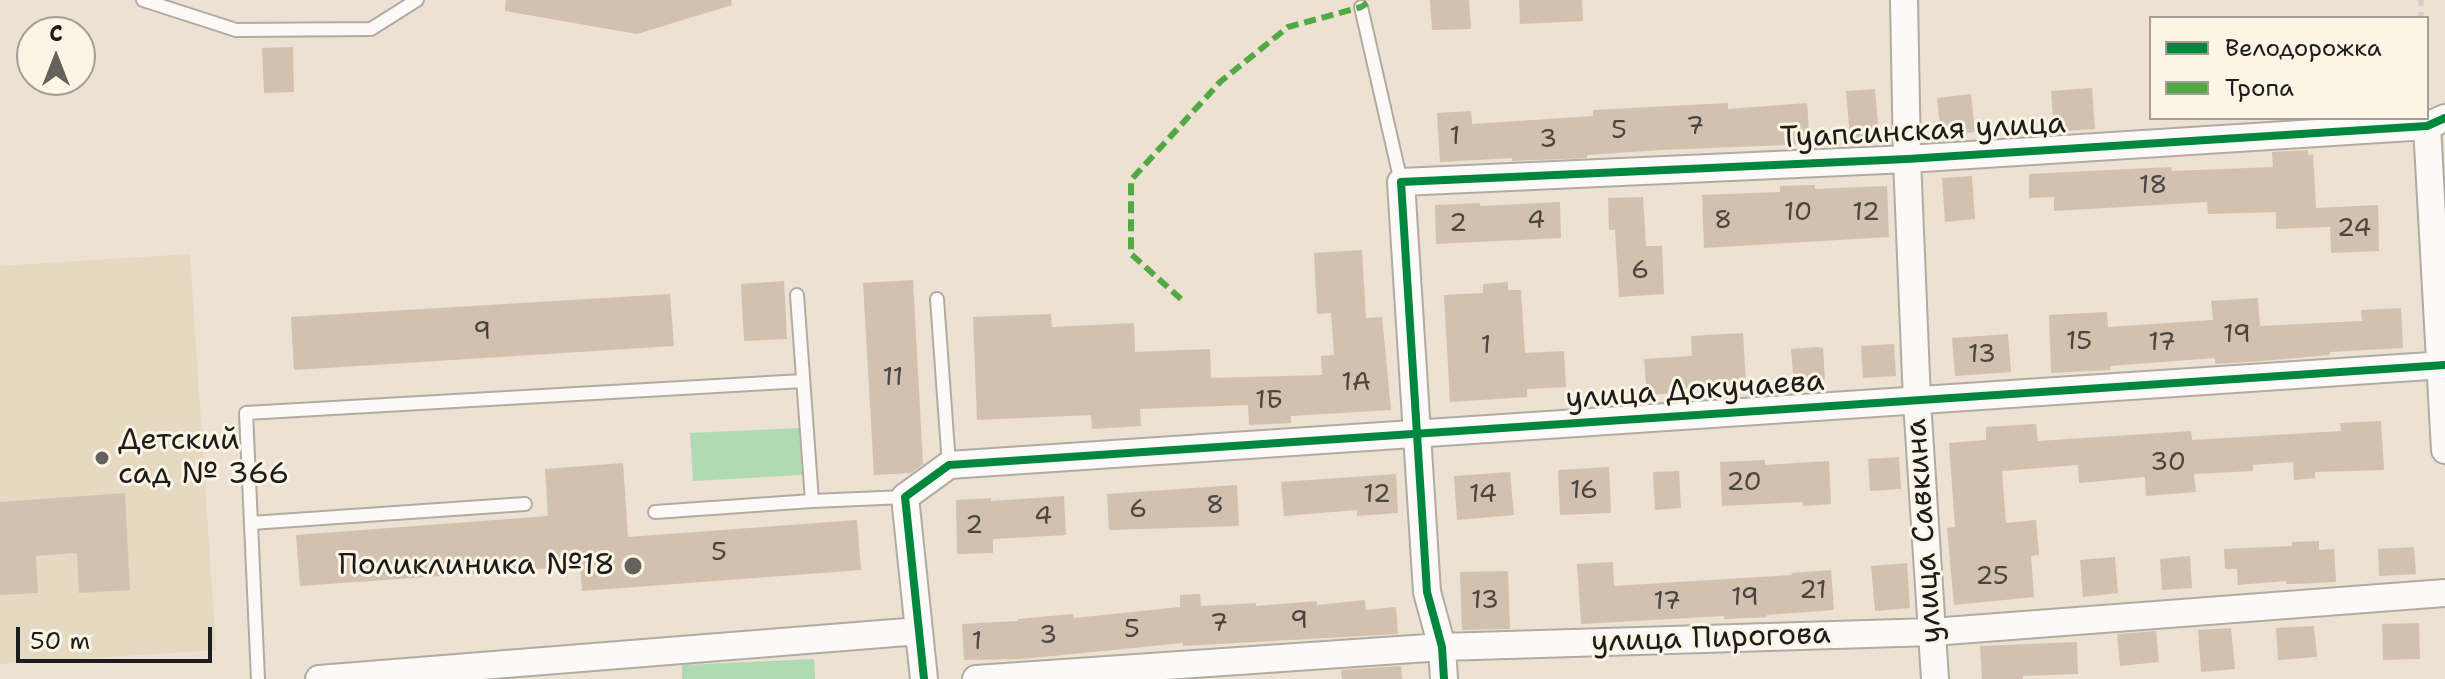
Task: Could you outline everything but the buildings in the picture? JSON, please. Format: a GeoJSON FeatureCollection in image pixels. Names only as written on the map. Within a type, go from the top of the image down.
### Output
{"type":"FeatureCollection","features":[{"type":"Feature","properties":{"kind":"street","name":"улица Савкина"},"geometry":{"type":"LineString","coordinates":[[1904,0],[1917,401],[1935,679]]}},
{"type":"Feature","properties":{"kind":"street","name":"Туапсинская улица"},"geometry":{"type":"LineString","coordinates":[[1401,182],[1907,159],[2436,122]]}},
{"type":"Feature","properties":{"kind":"street"},"geometry":{"type":"LineString","coordinates":[[2436,122],[2445,450]]}},
{"type":"Feature","properties":{"kind":"street"},"geometry":{"type":"LineString","coordinates":[[1401,182],[1427,592],[1442,647],[1444,679]]}},
{"type":"Feature","properties":{"kind":"street","name":"улица Докучаева"},"geometry":{"type":"LineString","coordinates":[[949,465],[2444,366]]}},
{"type":"Feature","properties":{"kind":"street"},"geometry":{"type":"LineString","coordinates":[[924,679],[905,497],[949,465]]}},
{"type":"Feature","properties":{"kind":"street","name":"улица Пирогова"},"geometry":{"type":"LineString","coordinates":[[976,679],[1442,647],[1932,632],[2445,593]]}},
{"type":"Feature","properties":{"kind":"street"},"geometry":{"type":"LineString","coordinates":[[319,679],[557,665],[919,631]]}},
{"type":"Feature","properties":{"kind":"lane"},"geometry":{"type":"LineString","coordinates":[[143,0],[236,30],[371,29],[417,0]]}},
{"type":"Feature","properties":{"kind":"lane"},"geometry":{"type":"LineString","coordinates":[[1361,7],[1401,182]]}},
{"type":"Feature","properties":{"kind":"lane"},"geometry":{"type":"LineString","coordinates":[[797,295],[812,501]]}},
{"type":"Feature","properties":{"kind":"lane"},"geometry":{"type":"LineString","coordinates":[[937,299],[949,465]]}},
{"type":"Feature","properties":{"kind":"lane"},"geometry":{"type":"LineString","coordinates":[[258,679],[246,413],[803,381]]}},
{"type":"Feature","properties":{"kind":"lane"},"geometry":{"type":"LineString","coordinates":[[655,512],[905,497]]}},
{"type":"Feature","properties":{"kind":"lane"},"geometry":{"type":"LineString","coordinates":[[251,523],[525,504]]}},
{"type":"Feature","properties":{"kind":"shaded area","name":"Детский сад № 366"},"geometry":{"type":"Polygon","coordinates":[[[190,254],[216,650],[0,664],[0,266],[190,254]]]}},
{"type":"Feature","properties":{"kind":"green space"},"geometry":{"type":"Polygon","coordinates":[[[799,428],[802,475],[693,481],[690,433],[799,428]]]}},
{"type":"Feature","properties":{"kind":"green space"},"geometry":{"type":"Polygon","coordinates":[[[814,659],[815,679],[682,679],[682,665],[814,659]]]}},
{"type":"Feature","properties":{"kind":"marked path"},"geometry":{"type":"LineString","coordinates":[[1181,299],[1131,254],[1131,180],[1220,82],[1288,27],[1361,7],[1372,0]]}},
{"type":"Feature","properties":{"kind":"cycle path"},"geometry":{"type":"LineString","coordinates":[[1444,679],[1442,647],[1427,592],[1401,182],[1907,159],[2427,126],[2445,118]]}},
{"type":"Feature","properties":{"kind":"cycle path"},"geometry":{"type":"LineString","coordinates":[[924,679],[905,497],[949,465],[2445,365]]}},
{"type":"Feature","properties":{"kind":"place","name":"Детский сад № 366"},"geometry":{"type":"Point","coordinates":[102,458]}},
{"type":"Feature","properties":{"kind":"place","name":"Поликлиника №18"},"geometry":{"type":"Point","coordinates":[633,566]}}]}
